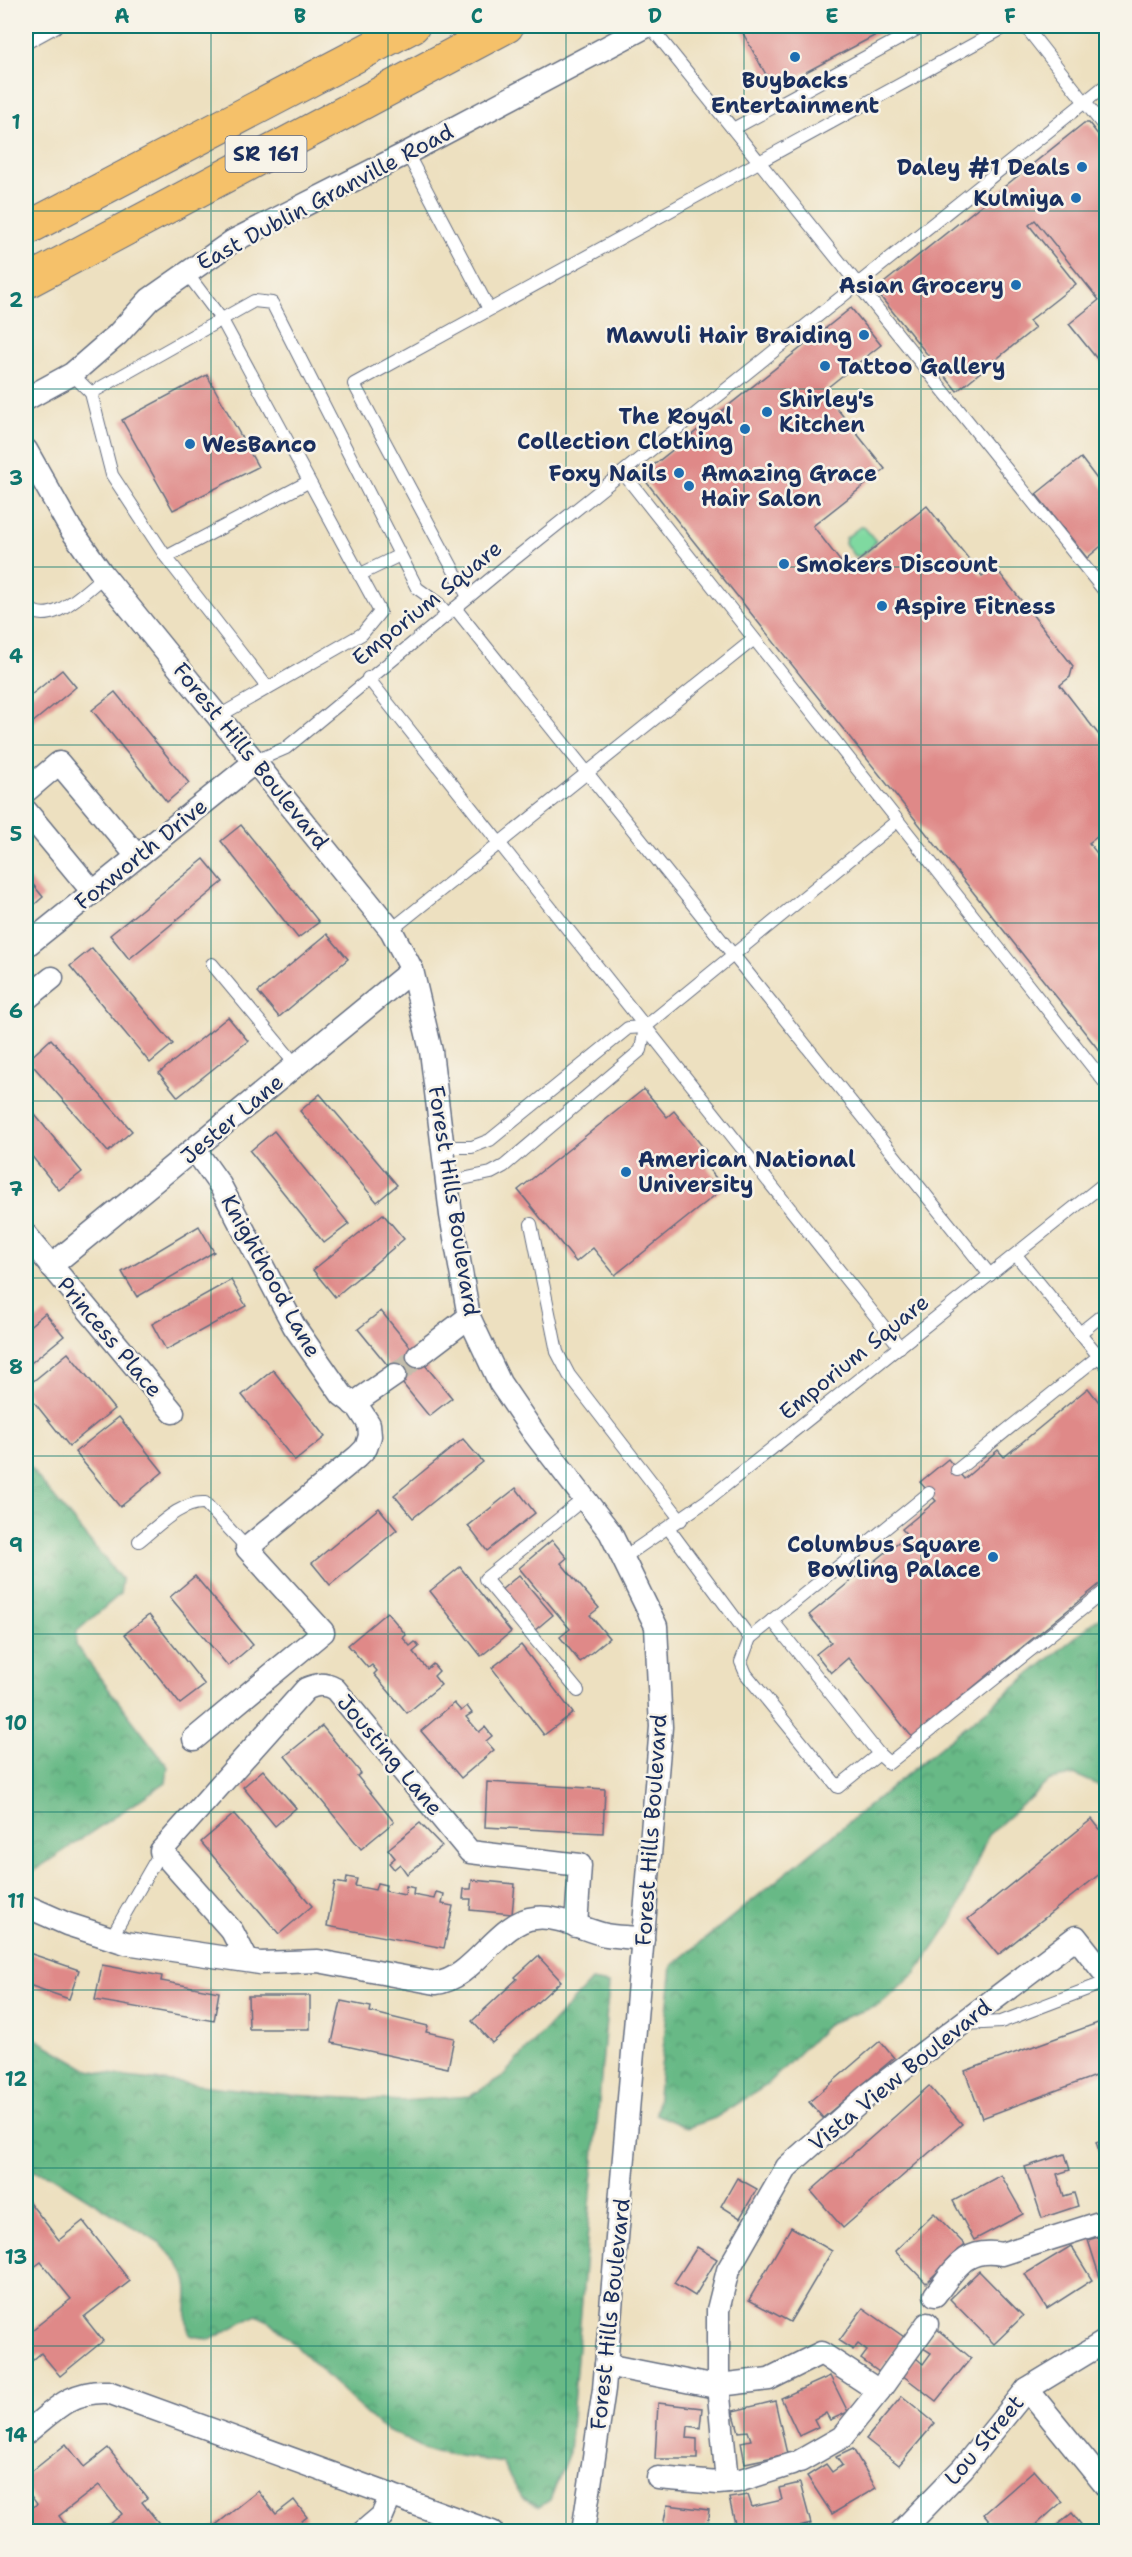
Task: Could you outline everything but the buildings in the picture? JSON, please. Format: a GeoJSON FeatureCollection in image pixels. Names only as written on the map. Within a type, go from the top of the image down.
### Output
{"type":"FeatureCollection","features":[{"type":"Feature","properties":{"kind":"main road","name":"SR 161"},"geometry":{"type":"LineString","coordinates":[[26,229],[413,26]]}},
{"type":"Feature","properties":{"kind":"main road","name":"SR 161"},"geometry":{"type":"LineString","coordinates":[[26,282],[507,26]]}},
{"type":"Feature","properties":{"kind":"main road"},"geometry":{"type":"LineString","coordinates":[[26,251],[132,192],[288,91]]}},
{"type":"Feature","properties":{"kind":"street","name":"East Dublin Granville Road"},"geometry":{"type":"LineString","coordinates":[[26,399],[72,374],[117,335],[150,299],[234,241],[648,26]]}},
{"type":"Feature","properties":{"kind":"street","name":"Forest Hills Boulevard"},"geometry":{"type":"LineString","coordinates":[[26,450],[70,528],[104,576],[391,930],[411,970],[431,1051],[469,1317],[500,1383],[534,1433],[586,1497],[610,1532],[656,1626],[661,1718],[606,2365],[583,2532]]}},
{"type":"Feature","properties":{"kind":"street","name":"Foxworth Drive"},"geometry":{"type":"LineString","coordinates":[[26,946],[256,761]]}},
{"type":"Feature","properties":{"kind":"street"},"geometry":{"type":"LineString","coordinates":[[26,791],[59,763],[137,856]]}},
{"type":"Feature","properties":{"kind":"street"},"geometry":{"type":"LineString","coordinates":[[26,811],[93,892]]}},
{"type":"Feature","properties":{"kind":"street","name":"Jester Lane"},"geometry":{"type":"LineString","coordinates":[[51,1266],[195,1150],[411,970]]}},
{"type":"Feature","properties":{"kind":"street"},"geometry":{"type":"LineString","coordinates":[[26,999],[52,978]]}},
{"type":"Feature","properties":{"kind":"street","name":"Knighthood Lane"},"geometry":{"type":"LineString","coordinates":[[195,1150],[220,1185],[294,1326],[342,1395],[353,1404],[369,1424],[370,1436],[366,1448],[247,1548]]}},
{"type":"Feature","properties":{"kind":"street","name":"Princess Place"},"geometry":{"type":"LineString","coordinates":[[26,1235],[173,1412]]}},
{"type":"Feature","properties":{"kind":"street"},"geometry":{"type":"LineString","coordinates":[[418,1356],[469,1317]]}},
{"type":"Feature","properties":{"kind":"street"},"geometry":{"type":"LineString","coordinates":[[353,1404],[395,1375]]}},
{"type":"Feature","properties":{"kind":"street"},"geometry":{"type":"LineString","coordinates":[[194,1739],[322,1632],[247,1548]]}},
{"type":"Feature","properties":{"kind":"street","name":"Jousting Lane"},"geometry":{"type":"LineString","coordinates":[[161,1851],[306,1689],[315,1684],[325,1684],[335,1689],[470,1852],[580,1865],[576,1926]]}},
{"type":"Feature","properties":{"kind":"street"},"geometry":{"type":"LineString","coordinates":[[161,1851],[232,1931],[247,1960]]}},
{"type":"Feature","properties":{"kind":"street"},"geometry":{"type":"LineString","coordinates":[[26,1906],[126,1943],[260,1963],[318,1960],[445,1982],[516,1925],[533,1918],[552,1919],[606,1935],[643,1939]]}},
{"type":"Feature","properties":{"kind":"street","name":"Vista View Boulevard"},"geometry":{"type":"LineString","coordinates":[[727,2482],[718,2385],[718,2310],[728,2270],[787,2167],[868,2095],[1076,1937],[1107,1975]]}},
{"type":"Feature","properties":{"kind":"street"},"geometry":{"type":"LineString","coordinates":[[935,2295],[969,2255],[985,2251],[1002,2254],[1107,2221]]}},
{"type":"Feature","properties":{"kind":"street"},"geometry":{"type":"LineString","coordinates":[[658,2478],[727,2482],[796,2463],[842,2437],[879,2391],[927,2324]]}},
{"type":"Feature","properties":{"kind":"street","name":"Lou Street"},"geometry":{"type":"LineString","coordinates":[[901,2532],[963,2468],[1027,2389],[1107,2341]]}},
{"type":"Feature","properties":{"kind":"street"},"geometry":{"type":"LineString","coordinates":[[606,2365],[718,2385],[769,2379],[821,2353],[879,2391]]}},
{"type":"Feature","properties":{"kind":"street"},"geometry":{"type":"LineString","coordinates":[[1027,2389],[1107,2486]]}},
{"type":"Feature","properties":{"kind":"street"},"geometry":{"type":"LineString","coordinates":[[26,2433],[70,2399],[88,2391],[108,2392],[492,2532]]}},
{"type":"Feature","properties":{"kind":"street"},"geometry":{"type":"LineString","coordinates":[[370,2529],[382,2516],[391,2495]]}},
{"type":"Feature","properties":{"kind":"lane"},"geometry":{"type":"LineString","coordinates":[[26,43],[57,26]]}},
{"type":"Feature","properties":{"kind":"lane"},"geometry":{"type":"LineString","coordinates":[[648,26],[1107,593]]}},
{"type":"Feature","properties":{"kind":"lane"},"geometry":{"type":"LineString","coordinates":[[733,129],[923,26]]}},
{"type":"Feature","properties":{"kind":"lane"},"geometry":{"type":"LineString","coordinates":[[468,597],[354,384],[1007,26]]}},
{"type":"Feature","properties":{"kind":"lane"},"geometry":{"type":"LineString","coordinates":[[1025,26],[1107,129]]}},
{"type":"Feature","properties":{"kind":"lane","name":"Emporium Square"},"geometry":{"type":"LineString","coordinates":[[256,761],[286,748],[468,597],[1107,85]]}},
{"type":"Feature","properties":{"kind":"lane"},"geometry":{"type":"LineString","coordinates":[[407,153],[489,309]]}},
{"type":"Feature","properties":{"kind":"lane"},"geometry":{"type":"LineString","coordinates":[[186,272],[222,320],[380,612],[362,634],[219,716]]}},
{"type":"Feature","properties":{"kind":"lane"},"geometry":{"type":"LineString","coordinates":[[91,393],[254,301],[272,303],[417,588],[451,611],[587,773],[990,1275]]}},
{"type":"Feature","properties":{"kind":"lane"},"geometry":{"type":"LineString","coordinates":[[72,374],[91,393],[112,475],[166,557],[267,687]]}},
{"type":"Feature","properties":{"kind":"lane"},"geometry":{"type":"LineString","coordinates":[[624,474],[1107,1084]]}},
{"type":"Feature","properties":{"kind":"lane"},"geometry":{"type":"LineString","coordinates":[[166,557],[308,482]]}},
{"type":"Feature","properties":{"kind":"lane"},"geometry":{"type":"LineString","coordinates":[[359,575],[400,555]]}},
{"type":"Feature","properties":{"kind":"lane"},"geometry":{"type":"LineString","coordinates":[[26,604],[39,614],[54,614],[104,576]]}},
{"type":"Feature","properties":{"kind":"lane"},"geometry":{"type":"LineString","coordinates":[[391,930],[754,639]]}},
{"type":"Feature","properties":{"kind":"lane"},"geometry":{"type":"LineString","coordinates":[[368,678],[900,1347]]}},
{"type":"Feature","properties":{"kind":"lane"},"geometry":{"type":"LineString","coordinates":[[444,1147],[472,1147],[490,1140],[628,1028],[645,1027],[897,821]]}},
{"type":"Feature","properties":{"kind":"lane"},"geometry":{"type":"LineString","coordinates":[[212,964],[296,1065]]}},
{"type":"Feature","properties":{"kind":"lane"},"geometry":{"type":"LineString","coordinates":[[448,1182],[490,1173],[504,1166],[642,1050],[645,1027]]}},
{"type":"Feature","properties":{"kind":"lane","name":"Emporium Square"},"geometry":{"type":"LineString","coordinates":[[623,1558],[681,1520],[1107,1182]]}},
{"type":"Feature","properties":{"kind":"lane"},"geometry":{"type":"LineString","coordinates":[[531,1224],[556,1352],[569,1375],[681,1520]]}},
{"type":"Feature","properties":{"kind":"lane"},"geometry":{"type":"LineString","coordinates":[[957,1470],[1103,1361],[1016,1255]]}},
{"type":"Feature","properties":{"kind":"lane"},"geometry":{"type":"LineString","coordinates":[[1080,1333],[1107,1312]]}},
{"type":"Feature","properties":{"kind":"lane"},"geometry":{"type":"LineString","coordinates":[[879,1754],[838,1787],[746,1674],[741,1662],[750,1638],[929,1493]]}},
{"type":"Feature","properties":{"kind":"lane"},"geometry":{"type":"LineString","coordinates":[[578,1691],[485,1579],[586,1497]]}},
{"type":"Feature","properties":{"kind":"lane"},"geometry":{"type":"LineString","coordinates":[[139,1540],[195,1502],[205,1503],[214,1510],[247,1548]]}},
{"type":"Feature","properties":{"kind":"lane"},"geometry":{"type":"LineString","coordinates":[[669,1529],[750,1638]]}},
{"type":"Feature","properties":{"kind":"lane"},"geometry":{"type":"LineString","coordinates":[[772,1620],[879,1754],[889,1762],[1107,1590]]}},
{"type":"Feature","properties":{"kind":"lane"},"geometry":{"type":"LineString","coordinates":[[111,1938],[161,1851]]}},
{"type":"Feature","properties":{"kind":"lane"},"geometry":{"type":"LineString","coordinates":[[963,2024],[1001,2022],[1107,1982]]}},
{"type":"Feature","properties":{"kind":"green space"},"geometry":{"type":"Polygon","coordinates":[[[860,527],[864,527],[876,541],[861,556],[854,556],[845,543],[846,538],[860,527]]]}},
{"type":"Feature","properties":{"kind":"green space"},"geometry":{"type":"Polygon","coordinates":[[[26,1463],[122,1580],[120,1594],[77,1631],[76,1646],[168,1767],[166,1782],[26,1876],[26,1463]]]}},
{"type":"Feature","properties":{"kind":"green space"},"geometry":{"type":"Polygon","coordinates":[[[1106,1612],[1106,1794],[1098,1785],[1076,1775],[1050,1780],[988,1835],[954,1918],[916,1973],[879,2005],[829,2023],[767,2085],[715,2118],[687,2128],[656,2114],[672,1966],[1106,1612]]]}},
{"type":"Feature","properties":{"kind":"green space"},"geometry":{"type":"Polygon","coordinates":[[[591,1981],[609,1984],[569,2452],[550,2500],[539,2507],[522,2498],[502,2463],[429,2451],[379,2426],[271,2322],[256,2315],[210,2340],[190,2335],[187,2322],[187,2282],[177,2262],[162,2245],[52,2176],[26,2169],[26,2033],[89,2070],[126,2077],[292,2095],[402,2101],[470,2096],[500,2079],[591,1981]]]}},
{"type":"Feature","properties":{"kind":"tunnel"},"geometry":{"type":"LineString","coordinates":[[395,1375],[418,1356]]}},
{"type":"Feature","properties":{"kind":"place","name":"Buybacks Entertainment"},"geometry":{"type":"Point","coordinates":[795,57]}},
{"type":"Feature","properties":{"kind":"place","name":"Daley #1 Deals"},"geometry":{"type":"Point","coordinates":[1082,167]}},
{"type":"Feature","properties":{"kind":"place","name":"Kulmiya"},"geometry":{"type":"Point","coordinates":[1076,198]}},
{"type":"Feature","properties":{"kind":"place","name":"Asian Grocery"},"geometry":{"type":"Point","coordinates":[1016,285]}},
{"type":"Feature","properties":{"kind":"place","name":"Mawuli Hair Braiding"},"geometry":{"type":"Point","coordinates":[864,335]}},
{"type":"Feature","properties":{"kind":"place","name":"Tattoo Gallery"},"geometry":{"type":"Point","coordinates":[825,366]}},
{"type":"Feature","properties":{"kind":"place","name":"Shirley's Kitchen"},"geometry":{"type":"Point","coordinates":[767,412]}},
{"type":"Feature","properties":{"kind":"place","name":"The Royal Collection Clothing"},"geometry":{"type":"Point","coordinates":[745,429]}},
{"type":"Feature","properties":{"kind":"place","name":"WesBanco"},"geometry":{"type":"Point","coordinates":[190,444]}},
{"type":"Feature","properties":{"kind":"place","name":"Foxy Nails"},"geometry":{"type":"Point","coordinates":[679,473]}},
{"type":"Feature","properties":{"kind":"place","name":"Amazing Grace Hair Salon"},"geometry":{"type":"Point","coordinates":[689,486]}},
{"type":"Feature","properties":{"kind":"place","name":"Smokers Discount"},"geometry":{"type":"Point","coordinates":[784,564]}},
{"type":"Feature","properties":{"kind":"place","name":"Aspire Fitness"},"geometry":{"type":"Point","coordinates":[882,606]}},
{"type":"Feature","properties":{"kind":"place","name":"American National University"},"geometry":{"type":"Point","coordinates":[626,1172]}},
{"type":"Feature","properties":{"kind":"place","name":"Columbus Square Bowling Palace"},"geometry":{"type":"Point","coordinates":[993,1557]}}]}
